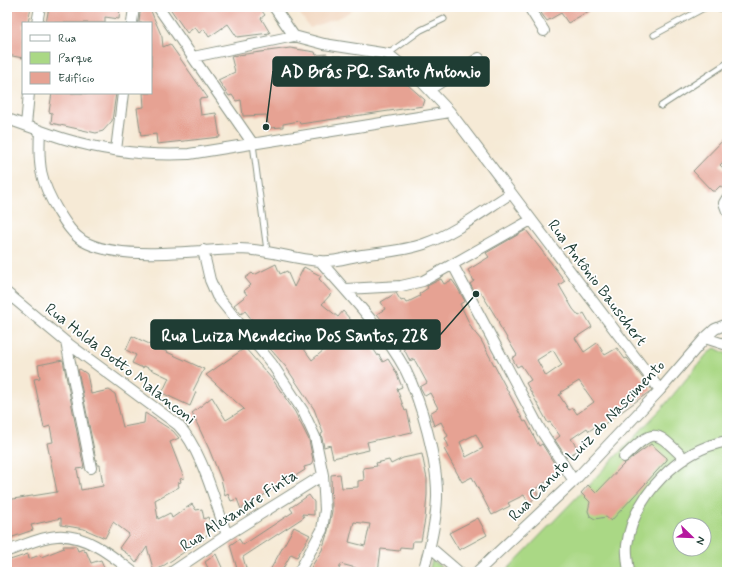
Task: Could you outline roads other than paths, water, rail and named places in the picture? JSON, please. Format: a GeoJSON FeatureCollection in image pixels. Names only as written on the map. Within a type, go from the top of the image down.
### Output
{"type":"FeatureCollection","features":[{"type":"Feature","properties":{"kind":"street"},"geometry":{"type":"LineString","coordinates":[[37,22],[40,7]]}},
{"type":"Feature","properties":{"kind":"street"},"geometry":{"type":"LineString","coordinates":[[132,22],[134,7]]}},
{"type":"Feature","properties":{"kind":"street"},"geometry":{"type":"LineString","coordinates":[[158,7],[253,144]]}},
{"type":"Feature","properties":{"kind":"street"},"geometry":{"type":"LineString","coordinates":[[274,7],[294,36]]}},
{"type":"Feature","properties":{"kind":"street"},"geometry":{"type":"LineString","coordinates":[[529,7],[544,32]]}},
{"type":"Feature","properties":{"kind":"street"},"geometry":{"type":"LineString","coordinates":[[193,57],[294,36],[324,44],[388,54],[430,89],[450,112],[531,220]]}},
{"type":"Feature","properties":{"kind":"street"},"geometry":{"type":"LineString","coordinates":[[430,89],[479,58]]}},
{"type":"Feature","properties":{"kind":"street"},"geometry":{"type":"LineString","coordinates":[[26,125],[28,94]]}},
{"type":"Feature","properties":{"kind":"street"},"geometry":{"type":"LineString","coordinates":[[116,150],[123,94]]}},
{"type":"Feature","properties":{"kind":"street"},"geometry":{"type":"LineString","coordinates":[[7,119],[66,139],[116,150],[161,155],[189,154],[450,112]]}},
{"type":"Feature","properties":{"kind":"street"},"geometry":{"type":"LineString","coordinates":[[40,131],[39,158],[46,191],[68,228],[82,240],[96,248],[113,251],[139,252],[241,249],[267,251],[321,262],[404,249],[424,244],[442,236],[510,194]]}},
{"type":"Feature","properties":{"kind":"street"},"geometry":{"type":"LineString","coordinates":[[726,199],[724,206],[727,211]]}},
{"type":"Feature","properties":{"kind":"street","name":"Rua Antônio Bauschert"},"geometry":{"type":"LineString","coordinates":[[346,289],[401,286],[423,281],[454,265],[531,220],[660,390]]}},
{"type":"Feature","properties":{"kind":"street"},"geometry":{"type":"LineString","coordinates":[[203,250],[210,280],[217,296],[272,364],[303,411],[314,437],[323,475],[325,510],[322,530],[300,572]]}},
{"type":"Feature","properties":{"kind":"street"},"geometry":{"type":"LineString","coordinates":[[321,262],[346,289],[381,333],[405,369],[422,411],[432,452],[437,497],[431,548],[423,572]]}},
{"type":"Feature","properties":{"kind":"street"},"geometry":{"type":"LineString","coordinates":[[454,265],[540,429],[574,481]]}},
{"type":"Feature","properties":{"kind":"street","name":"Rua Holda Botto Malanconi"},"geometry":{"type":"LineString","coordinates":[[7,293],[66,342],[178,425],[188,435],[207,481],[226,535]]}},
{"type":"Feature","properties":{"kind":"street","name":"Rua Canuto Luiz do Nascimento"},"geometry":{"type":"LineString","coordinates":[[477,572],[574,481],[660,390],[706,338],[716,329],[727,324]]}},
{"type":"Feature","properties":{"kind":"street"},"geometry":{"type":"LineString","coordinates":[[706,338],[727,345]]}},
{"type":"Feature","properties":{"kind":"street"},"geometry":{"type":"LineString","coordinates":[[66,342],[91,468]]}},
{"type":"Feature","properties":{"kind":"street"},"geometry":{"type":"LineString","coordinates":[[624,457],[643,438],[654,436],[667,441],[685,459]]}},
{"type":"Feature","properties":{"kind":"street"},"geometry":{"type":"LineString","coordinates":[[629,572],[627,546],[632,526],[640,505],[670,470],[694,452],[710,445],[727,441]]}},
{"type":"Feature","properties":{"kind":"street","name":"Rua Alexandre Finta"},"geometry":{"type":"LineString","coordinates":[[172,572],[226,535],[323,475]]}},
{"type":"Feature","properties":{"kind":"street"},"geometry":{"type":"LineString","coordinates":[[7,551],[56,536],[74,536],[91,543],[113,556],[133,572]]}},
{"type":"Feature","properties":{"kind":"street"},"geometry":{"type":"LineString","coordinates":[[431,548],[459,572]]}},
{"type":"Feature","properties":{"kind":"lane"},"geometry":{"type":"LineString","coordinates":[[654,35],[704,8],[711,7],[727,9]]}},
{"type":"Feature","properties":{"kind":"lane"},"geometry":{"type":"LineString","coordinates":[[388,54],[421,30],[444,19]]}},
{"type":"Feature","properties":{"kind":"lane"},"geometry":{"type":"LineString","coordinates":[[661,106],[727,63]]}},
{"type":"Feature","properties":{"kind":"lane"},"geometry":{"type":"LineString","coordinates":[[253,144],[267,251]]}},
{"type":"Feature","properties":{"kind":"place","name":"AD Brás PQ. Santo Antonio"},"geometry":{"type":"Point","coordinates":[266,127]}},
{"type":"Feature","properties":{"kind":"place","name":"Rua Luiza Mendecino Dos Santos, 228"},"geometry":{"type":"Point","coordinates":[476,294]}}]}
